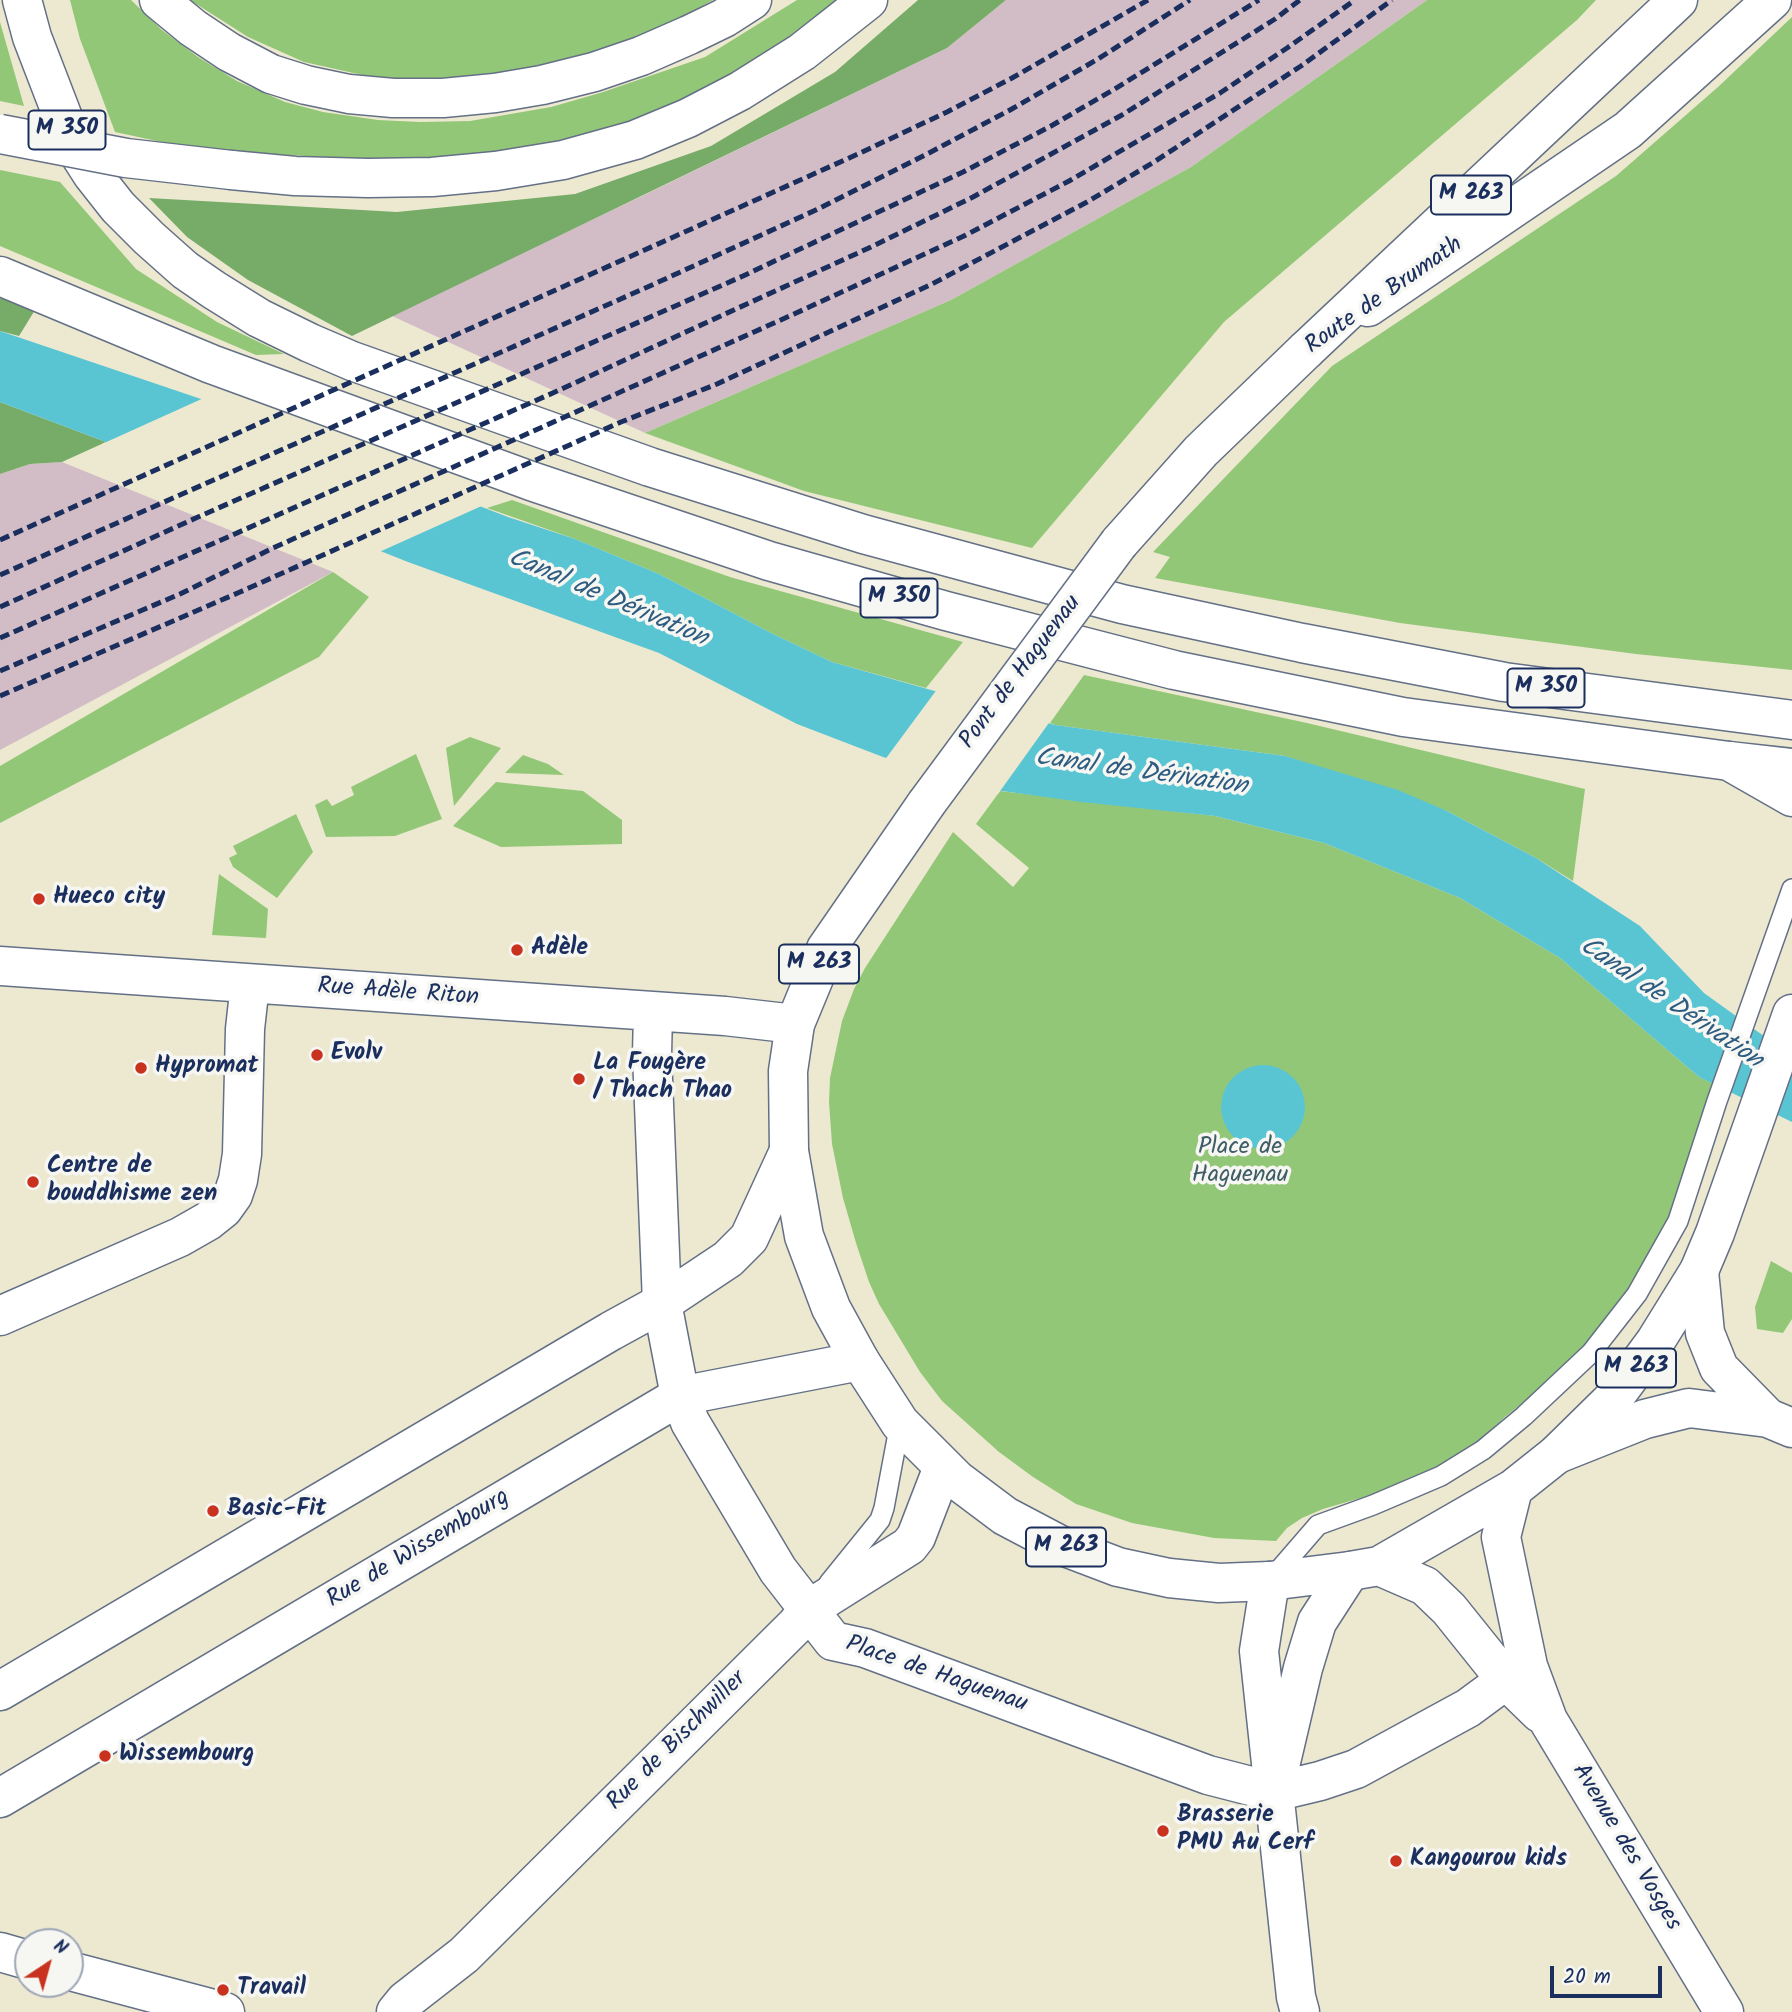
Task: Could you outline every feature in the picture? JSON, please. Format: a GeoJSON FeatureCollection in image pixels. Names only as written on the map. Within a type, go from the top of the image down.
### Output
{"type":"FeatureCollection","features":[{"type":"Feature","properties":{"kind":"main road","name":"M 350"},"geometry":{"type":"LineString","coordinates":[[22,0],[32,37],[74,146],[117,207],[185,270],[214,290],[259,318],[352,361],[650,467],[863,534],[1122,604],[1302,643],[1504,682],[1792,720]]}},
{"type":"Feature","properties":{"kind":"main road"},"geometry":{"type":"LineString","coordinates":[[159,0],[192,28],[229,52],[271,74],[306,85],[349,93],[443,98],[542,85],[594,72],[641,56],[689,35],[724,18],[752,0]]}},
{"type":"Feature","properties":{"kind":"main road"},"geometry":{"type":"LineString","coordinates":[[0,134],[126,158],[295,176],[432,177],[496,171],[563,160],[635,140],[688,118],[740,91],[802,52],[868,0]]}},
{"type":"Feature","properties":{"kind":"main road","name":"M 263"},"geometry":{"type":"LineString","coordinates":[[1306,349],[1678,0]]}},
{"type":"Feature","properties":{"kind":"main road","name":"Route de Brumath"},"geometry":{"type":"LineString","coordinates":[[1119,542],[1201,451],[1306,349],[1628,130],[1772,0]]}},
{"type":"Feature","properties":{"kind":"main road","name":"M 350"},"geometry":{"type":"LineString","coordinates":[[0,276],[211,364],[531,481],[769,561],[946,611],[1174,670],[1402,717],[1792,768]]}},
{"type":"Feature","properties":{"kind":"main road","name":"M 350"},"geometry":{"type":"LineString","coordinates":[[0,286],[99,318]]}},
{"type":"Feature","properties":{"kind":"main road","name":"Pont de Haguenau"},"geometry":{"type":"LineString","coordinates":[[795,1024],[826,949],[926,804],[1119,542]]}},
{"type":"Feature","properties":{"kind":"main road"},"geometry":{"type":"LineString","coordinates":[[1729,761],[1792,797]]}},
{"type":"Feature","properties":{"kind":"main road","name":"Rue Adèle Riton"},"geometry":{"type":"LineString","coordinates":[[0,966],[724,1016],[795,1024]]}},
{"type":"Feature","properties":{"kind":"main road"},"geometry":{"type":"LineString","coordinates":[[0,1316],[180,1237],[223,1209],[236,1187],[242,1154],[245,1029],[250,984]]}},
{"type":"Feature","properties":{"kind":"main road","name":"Place de Haguenau"},"geometry":{"type":"LineString","coordinates":[[653,1012],[652,1055],[662,1303],[680,1396],[690,1422],[778,1570],[833,1641],[865,1647],[1208,1774],[1274,1791],[1320,1781],[1356,1769],[1468,1709],[1506,1680]]}},
{"type":"Feature","properties":{"kind":"main road","name":"M 263"},"geometry":{"type":"LineString","coordinates":[[795,1024],[788,1071],[789,1151],[804,1236],[831,1308],[860,1361],[901,1423],[957,1480],[1005,1516],[1060,1545],[1118,1567],[1202,1582],[1270,1581],[1364,1569],[1513,1489],[1557,1454],[1613,1399],[1655,1342],[1699,1271],[1745,1151],[1792,1014]]}},
{"type":"Feature","properties":{"kind":"main road"},"geometry":{"type":"LineString","coordinates":[[0,1691],[662,1303],[727,1259],[749,1238],[789,1151]]}},
{"type":"Feature","properties":{"kind":"main road"},"geometry":{"type":"LineString","coordinates":[[1699,1271],[1705,1333],[1719,1368],[1780,1423]]}},
{"type":"Feature","properties":{"kind":"main road","name":"Rue de Wissembourg"},"geometry":{"type":"LineString","coordinates":[[0,1798],[680,1396],[860,1361]]}},
{"type":"Feature","properties":{"kind":"main road"},"geometry":{"type":"LineString","coordinates":[[1557,1454],[1645,1419],[1689,1408],[1780,1423]]}},
{"type":"Feature","properties":{"kind":"main road","name":"Rue de Bischwiller"},"geometry":{"type":"LineString","coordinates":[[396,2012],[405,2001],[464,1955],[809,1609],[909,1546],[916,1537],[943,1467]]}},
{"type":"Feature","properties":{"kind":"main road","name":"Avenue des Vosges"},"geometry":{"type":"LineString","coordinates":[[1513,1489],[1501,1537],[1528,1666],[1548,1720],[1724,2012]]}},
{"type":"Feature","properties":{"kind":"main road"},"geometry":{"type":"LineString","coordinates":[[1274,1791],[1303,1668],[1317,1622],[1364,1569]]}},
{"type":"Feature","properties":{"kind":"main road","name":"Avenue des Vosges"},"geometry":{"type":"LineString","coordinates":[[1364,1569],[1425,1586],[1450,1609],[1506,1680],[1548,1720]]}},
{"type":"Feature","properties":{"kind":"main road"},"geometry":{"type":"LineString","coordinates":[[1270,1581],[1259,1651],[1297,2007]]}},
{"type":"Feature","properties":{"kind":"main road"},"geometry":{"type":"LineString","coordinates":[[84,1975],[225,2012]]}},
{"type":"Feature","properties":{"kind":"lane"},"geometry":{"type":"LineString","coordinates":[[1270,1581],[1318,1525],[1441,1476],[1483,1450],[1524,1416],[1591,1353],[1637,1294],[1678,1221],[1792,889]]}},
{"type":"Feature","properties":{"kind":"lane"},"geometry":{"type":"LineString","coordinates":[[809,1609],[880,1520],[901,1423]]}},
{"type":"Feature","properties":{"kind":"shaded area"},"geometry":{"type":"Polygon","coordinates":[[[1006,0],[1427,0],[1191,167],[951,300],[645,433],[390,315],[947,48],[1006,0]]]}},
{"type":"Feature","properties":{"kind":"shaded area"},"geometry":{"type":"Polygon","coordinates":[[[62,462],[333,572],[0,750],[0,474],[30,464],[62,462]]]}},
{"type":"Feature","properties":{"kind":"green space"},"geometry":{"type":"Polygon","coordinates":[[[70,0],[131,0],[162,30],[198,57],[237,81],[285,102],[323,112],[378,120],[420,122],[470,121],[551,107],[705,57],[797,0],[857,0],[704,104],[560,152],[396,161],[199,150],[115,132],[80,39],[70,0]]]}},
{"type":"Feature","properties":{"kind":"green space"},"geometry":{"type":"Polygon","coordinates":[[[190,0],[713,0],[679,19],[613,46],[542,66],[483,77],[430,81],[367,76],[304,62],[248,37],[190,0]]]}},
{"type":"Feature","properties":{"kind":"green space"},"geometry":{"type":"Polygon","coordinates":[[[918,0],[1006,0],[947,48],[352,336],[248,280],[187,237],[149,198],[397,212],[575,194],[711,146],[835,72],[918,0]]]}},
{"type":"Feature","properties":{"kind":"green space"},"geometry":{"type":"Polygon","coordinates":[[[1427,0],[1596,0],[1577,20],[1224,322],[1032,548],[804,491],[645,433],[951,300],[1191,167],[1427,0]]]}},
{"type":"Feature","properties":{"kind":"green space"},"geometry":{"type":"Polygon","coordinates":[[[1792,17],[1792,670],[1636,654],[1400,623],[1155,578],[1170,557],[1153,552],[1332,366],[1616,176],[1718,87],[1792,17]]]}},
{"type":"Feature","properties":{"kind":"green space"},"geometry":{"type":"Polygon","coordinates":[[[0,22],[24,106],[0,101],[0,22]]]}},
{"type":"Feature","properties":{"kind":"green space"},"geometry":{"type":"Polygon","coordinates":[[[0,170],[60,182],[136,269],[217,322],[284,354],[256,355],[0,246],[0,170]]]}},
{"type":"Feature","properties":{"kind":"green space"},"geometry":{"type":"Polygon","coordinates":[[[0,298],[35,310],[19,336],[0,331],[0,298]]]}},
{"type":"Feature","properties":{"kind":"green space"},"geometry":{"type":"Polygon","coordinates":[[[0,402],[106,442],[62,462],[30,464],[0,474],[0,402]]]}},
{"type":"Feature","properties":{"kind":"green space"},"geometry":{"type":"Polygon","coordinates":[[[512,500],[730,577],[963,642],[926,688],[832,662],[659,574],[575,539],[487,508],[512,500]]]}},
{"type":"Feature","properties":{"kind":"green space"},"geometry":{"type":"Polygon","coordinates":[[[333,572],[369,597],[319,657],[0,823],[0,766],[333,572]]]}},
{"type":"Feature","properties":{"kind":"green space"},"geometry":{"type":"Polygon","coordinates":[[[1084,675],[1307,723],[1585,789],[1573,881],[1536,858],[1447,811],[1285,756],[1050,723],[1084,675]]]}},
{"type":"Feature","properties":{"kind":"green space"},"geometry":{"type":"Polygon","coordinates":[[[470,737],[501,748],[454,806],[446,748],[470,737]]]}},
{"type":"Feature","properties":{"kind":"green space"},"geometry":{"type":"Polygon","coordinates":[[[416,754],[442,819],[395,836],[326,837],[315,805],[327,799],[332,806],[354,795],[351,787],[416,754]]]}},
{"type":"Feature","properties":{"kind":"green space"},"geometry":{"type":"Polygon","coordinates":[[[523,755],[548,764],[564,775],[505,773],[523,755]]]}},
{"type":"Feature","properties":{"kind":"green space"},"geometry":{"type":"Polygon","coordinates":[[[496,782],[583,791],[622,820],[622,844],[501,847],[453,826],[496,782]]]}},
{"type":"Feature","properties":{"kind":"green space","name":"Place de Haguenau"},"geometry":{"type":"Polygon","coordinates":[[[1000,791],[1215,816],[1324,843],[1460,898],[1560,958],[1699,1077],[1712,1083],[1698,1128],[1695,1161],[1648,1264],[1588,1346],[1464,1454],[1430,1473],[1302,1518],[1287,1528],[1276,1541],[1214,1538],[1132,1523],[1076,1504],[999,1452],[942,1401],[920,1372],[879,1304],[856,1243],[832,1144],[830,1078],[842,1021],[854,989],[953,832],[1013,887],[1029,868],[976,824],[1000,791]]]}},
{"type":"Feature","properties":{"kind":"green space"},"geometry":{"type":"Polygon","coordinates":[[[296,814],[313,852],[277,898],[233,867],[229,858],[237,854],[233,846],[296,814]]]}},
{"type":"Feature","properties":{"kind":"green space"},"geometry":{"type":"Polygon","coordinates":[[[219,874],[268,909],[266,938],[212,935],[219,874]]]}},
{"type":"Feature","properties":{"kind":"green space"},"geometry":{"type":"Polygon","coordinates":[[[1771,1261],[1792,1273],[1792,1319],[1783,1333],[1757,1329],[1755,1307],[1771,1261]]]}},
{"type":"Feature","properties":{"kind":"water","name":"Canal de Dérivation"},"geometry":{"type":"Polygon","coordinates":[[[0,331],[204,400],[508,517],[575,539],[659,574],[832,662],[1055,725],[1285,756],[1398,790],[1447,811],[1536,858],[1640,926],[1704,993],[1761,1034],[1792,1047],[1792,1122],[1699,1077],[1560,958],[1460,898],[1324,843],[1215,816],[988,789],[883,757],[797,724],[659,653],[408,562],[0,402],[0,331]]]}},
{"type":"Feature","properties":{"kind":"water"},"geometry":{"type":"Polygon","coordinates":[[[1263,1065],[1286,1072],[1298,1084],[1305,1107],[1298,1130],[1286,1142],[1263,1149],[1240,1142],[1228,1130],[1221,1107],[1228,1084],[1240,1072],[1263,1065]]]}},
{"type":"Feature","properties":{"kind":"pier"},"geometry":{"type":"Polygon","coordinates":[[[206,397],[486,504],[377,553],[102,444],[206,397]]]}},
{"type":"Feature","properties":{"kind":"pier"},"geometry":{"type":"Polygon","coordinates":[[[938,688],[1051,720],[998,794],[884,761],[938,688]]]}},
{"type":"Feature","properties":{"kind":"railway"},"geometry":{"type":"LineString","coordinates":[[0,540],[858,154],[1012,78],[1148,0]]}},
{"type":"Feature","properties":{"kind":"railway"},"geometry":{"type":"LineString","coordinates":[[0,575],[818,209],[1010,110],[1098,59],[1190,0]]}},
{"type":"Feature","properties":{"kind":"railway"},"geometry":{"type":"LineString","coordinates":[[0,607],[743,276],[963,172],[1113,90],[1259,0]]}},
{"type":"Feature","properties":{"kind":"railway"},"geometry":{"type":"LineString","coordinates":[[0,638],[555,392],[871,247],[973,197],[1122,115],[1275,19],[1300,0]]}},
{"type":"Feature","properties":{"kind":"railway"},"geometry":{"type":"LineString","coordinates":[[0,671],[180,594],[273,548],[966,235],[1069,181],[1220,93],[1355,0]]}},
{"type":"Feature","properties":{"kind":"railway"},"geometry":{"type":"LineString","coordinates":[[0,696],[621,422],[717,384],[932,284],[1087,202],[1154,162],[1301,66],[1392,0]]}},
{"type":"Feature","properties":{"kind":"place","name":"Hueco city"},"geometry":{"type":"Point","coordinates":[39,899]}},
{"type":"Feature","properties":{"kind":"place","name":"Adèle"},"geometry":{"type":"Point","coordinates":[517,950]}},
{"type":"Feature","properties":{"kind":"place","name":"Evolv"},"geometry":{"type":"Point","coordinates":[317,1055]}},
{"type":"Feature","properties":{"kind":"place","name":"Hypromat"},"geometry":{"type":"Point","coordinates":[141,1068]}},
{"type":"Feature","properties":{"kind":"place","name":"La Fougère / Thach Thao"},"geometry":{"type":"Point","coordinates":[579,1079]}},
{"type":"Feature","properties":{"kind":"place","name":"Centre de bouddhisme zen"},"geometry":{"type":"Point","coordinates":[33,1182]}},
{"type":"Feature","properties":{"kind":"place","name":"Basic-Fit"},"geometry":{"type":"Point","coordinates":[213,1511]}},
{"type":"Feature","properties":{"kind":"place","name":"Wissembourg"},"geometry":{"type":"Point","coordinates":[105,1756]}},
{"type":"Feature","properties":{"kind":"place","name":"Brasserie PMU Au Cerf"},"geometry":{"type":"Point","coordinates":[1163,1831]}},
{"type":"Feature","properties":{"kind":"place","name":"Kangourou kids"},"geometry":{"type":"Point","coordinates":[1396,1861]}},
{"type":"Feature","properties":{"kind":"place","name":"Travail"},"geometry":{"type":"Point","coordinates":[223,1990]}}]}
